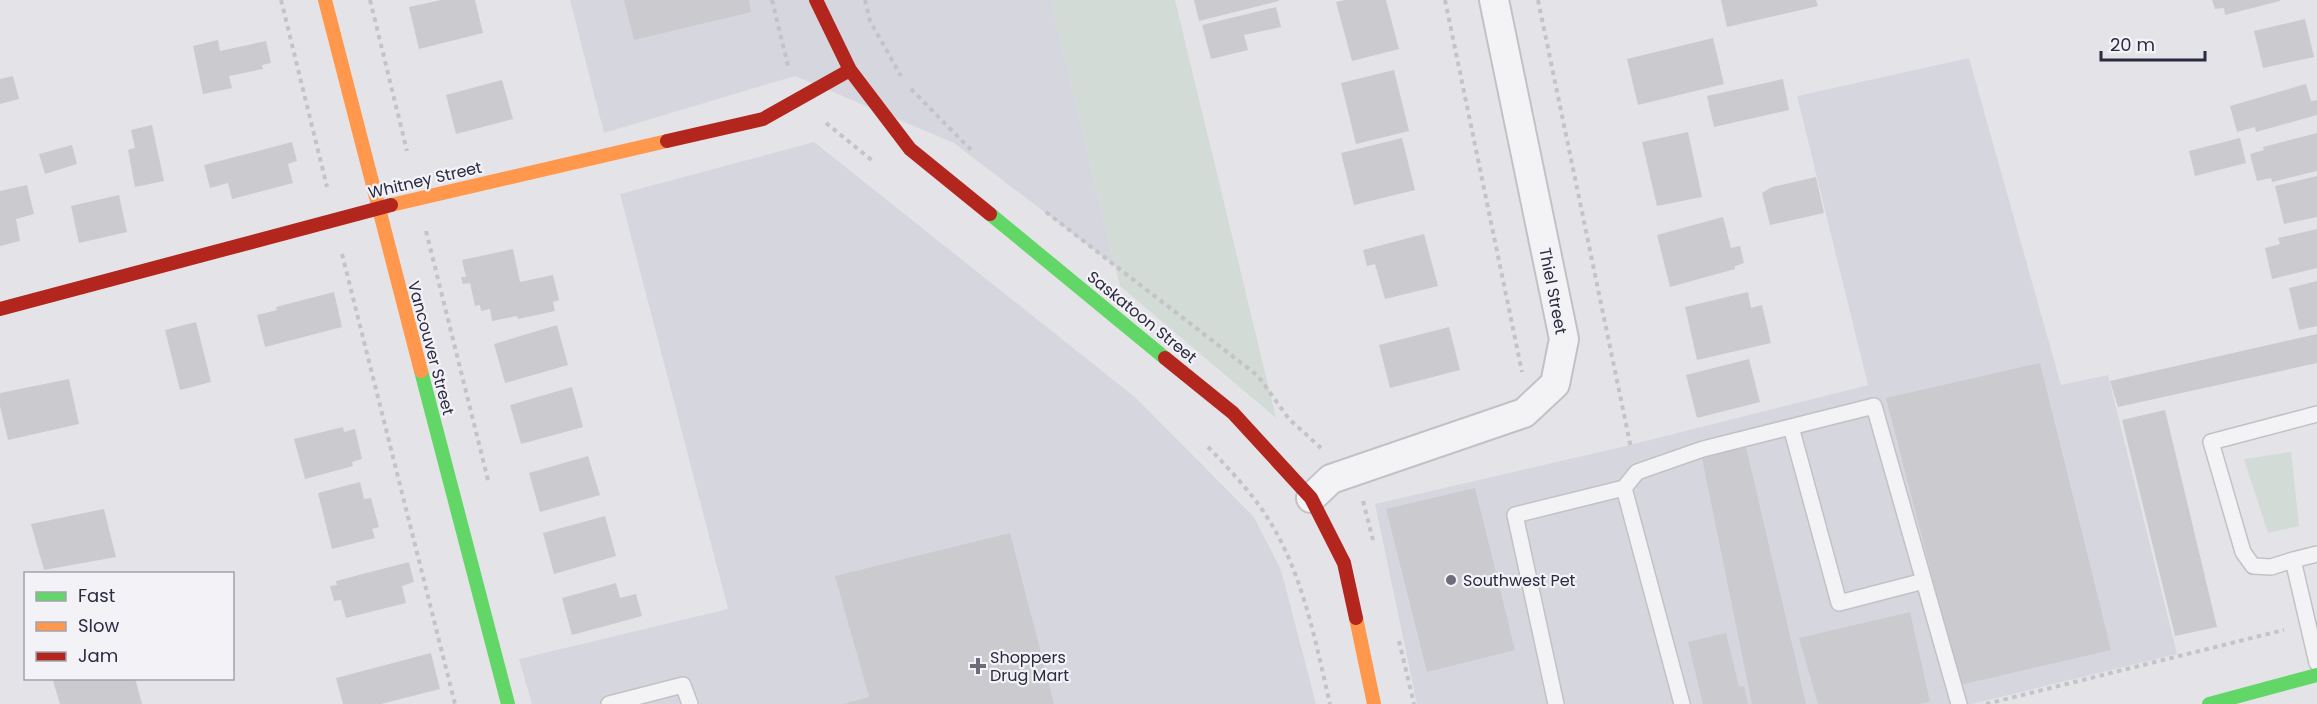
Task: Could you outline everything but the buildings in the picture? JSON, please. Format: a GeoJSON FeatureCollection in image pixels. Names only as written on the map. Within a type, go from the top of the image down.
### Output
{"type":"FeatureCollection","features":[{"type":"Feature","properties":{"kind":"street","name":"Vancouver Street"},"geometry":{"type":"LineString","coordinates":[[325,0],[377,208],[508,704]]}},
{"type":"Feature","properties":{"kind":"street","name":"Saskatoon Street"},"geometry":{"type":"LineString","coordinates":[[816,0],[850,70],[910,149],[1233,413],[1311,498],[1344,563],[1374,704]]}},
{"type":"Feature","properties":{"kind":"street","name":"Thiel Street"},"geometry":{"type":"LineString","coordinates":[[1311,498],[1331,479],[1524,413],[1555,384],[1563,339],[1494,0]]}},
{"type":"Feature","properties":{"kind":"street","name":"Whitney Street"},"geometry":{"type":"LineString","coordinates":[[0,309],[377,208],[763,119],[850,70]]}},
{"type":"Feature","properties":{"kind":"street"},"geometry":{"type":"LineString","coordinates":[[2209,704],[2317,675]]}},
{"type":"Feature","properties":{"kind":"lane"},"geometry":{"type":"LineString","coordinates":[[1556,704],[1515,515],[1624,488],[1637,472],[1703,448],[1874,406],[1959,704]]}},
{"type":"Feature","properties":{"kind":"lane"},"geometry":{"type":"LineString","coordinates":[[2317,414],[2211,442],[2242,552],[2253,566],[2271,567],[2317,554]]}},
{"type":"Feature","properties":{"kind":"lane"},"geometry":{"type":"LineString","coordinates":[[1791,427],[1839,603],[1924,580]]}},
{"type":"Feature","properties":{"kind":"lane"},"geometry":{"type":"LineString","coordinates":[[1624,488],[1682,704]]}},
{"type":"Feature","properties":{"kind":"lane"},"geometry":{"type":"LineString","coordinates":[[2293,560],[2317,663]]}},
{"type":"Feature","properties":{"kind":"lane"},"geometry":{"type":"LineString","coordinates":[[609,704],[683,685],[690,704]]}},
{"type":"Feature","properties":{"kind":"path"},"geometry":{"type":"LineString","coordinates":[[281,0],[328,188]]}},
{"type":"Feature","properties":{"kind":"path"},"geometry":{"type":"LineString","coordinates":[[370,0],[407,151]]}},
{"type":"Feature","properties":{"kind":"path"},"geometry":{"type":"LineString","coordinates":[[772,0],[789,74]]}},
{"type":"Feature","properties":{"kind":"path"},"geometry":{"type":"LineString","coordinates":[[865,0],[870,21],[905,83],[976,156]]}},
{"type":"Feature","properties":{"kind":"path"},"geometry":{"type":"LineString","coordinates":[[1446,0],[1524,382]]}},
{"type":"Feature","properties":{"kind":"path"},"geometry":{"type":"LineString","coordinates":[[1538,0],[1637,472]]}},
{"type":"Feature","properties":{"kind":"path"},"geometry":{"type":"LineString","coordinates":[[1040,207],[1258,376],[1289,419],[1328,455]]}},
{"type":"Feature","properties":{"kind":"path"},"geometry":{"type":"LineString","coordinates":[[425,228],[489,483]]}},
{"type":"Feature","properties":{"kind":"path"},"geometry":{"type":"LineString","coordinates":[[339,244],[455,704]]}},
{"type":"Feature","properties":{"kind":"path"},"geometry":{"type":"LineString","coordinates":[[1208,447],[1243,484],[1272,526],[1305,597],[1330,704]]}},
{"type":"Feature","properties":{"kind":"path"},"geometry":{"type":"LineString","coordinates":[[1986,704],[2308,624]]}},
{"type":"Feature","properties":{"kind":"shaded area"},"geometry":{"type":"Polygon","coordinates":[[[570,0],[1051,0],[1115,266],[954,143],[795,76],[604,133],[570,0]]]}},
{"type":"Feature","properties":{"kind":"shaded area"},"geometry":{"type":"Polygon","coordinates":[[[1051,0],[1175,0],[1276,418],[1120,286],[1051,0]]]}},
{"type":"Feature","properties":{"kind":"shaded area"},"geometry":{"type":"Polygon","coordinates":[[[1969,58],[2061,385],[2108,375],[2177,654],[1972,704],[1417,704],[1375,504],[1630,445],[1868,385],[1797,96],[1969,58]]]}},
{"type":"Feature","properties":{"kind":"shaded area"},"geometry":{"type":"Polygon","coordinates":[[[814,142],[1136,398],[1254,517],[1281,570],[1316,704],[532,704],[519,659],[728,609],[620,194],[814,142]]]}},
{"type":"Feature","properties":{"kind":"shaded area"},"geometry":{"type":"Polygon","coordinates":[[[2291,452],[2299,526],[2268,533],[2244,459],[2291,452]]]}},
{"type":"Feature","properties":{"kind":"traffic: fast"},"geometry":{"type":"LineString","coordinates":[[990,214],[1165,358]]}},
{"type":"Feature","properties":{"kind":"traffic: fast"},"geometry":{"type":"LineString","coordinates":[[421,371],[508,704]]}},
{"type":"Feature","properties":{"kind":"traffic: fast"},"geometry":{"type":"LineString","coordinates":[[2209,704],[2317,675]]}},
{"type":"Feature","properties":{"kind":"traffic: slow"},"geometry":{"type":"LineString","coordinates":[[325,0],[421,371]]}},
{"type":"Feature","properties":{"kind":"traffic: slow"},"geometry":{"type":"LineString","coordinates":[[391,205],[667,141]]}},
{"type":"Feature","properties":{"kind":"traffic: slow"},"geometry":{"type":"LineString","coordinates":[[1356,618],[1374,704]]}},
{"type":"Feature","properties":{"kind":"traffic: jam"},"geometry":{"type":"LineString","coordinates":[[816,0],[850,70],[910,149],[990,214]]}},
{"type":"Feature","properties":{"kind":"traffic: jam"},"geometry":{"type":"LineString","coordinates":[[667,141],[763,119],[850,70]]}},
{"type":"Feature","properties":{"kind":"traffic: jam"},"geometry":{"type":"LineString","coordinates":[[0,309],[391,205]]}},
{"type":"Feature","properties":{"kind":"traffic: jam"},"geometry":{"type":"LineString","coordinates":[[1165,358],[1233,413],[1311,498],[1344,563],[1356,618]]}},
{"type":"Feature","properties":{"kind":"place","name":"Southwest Pet"},"geometry":{"type":"Point","coordinates":[1451,580]}},
{"type":"Feature","properties":{"kind":"place","name":"Shoppers Drug Mart"},"geometry":{"type":"Point","coordinates":[978,666]}}]}
